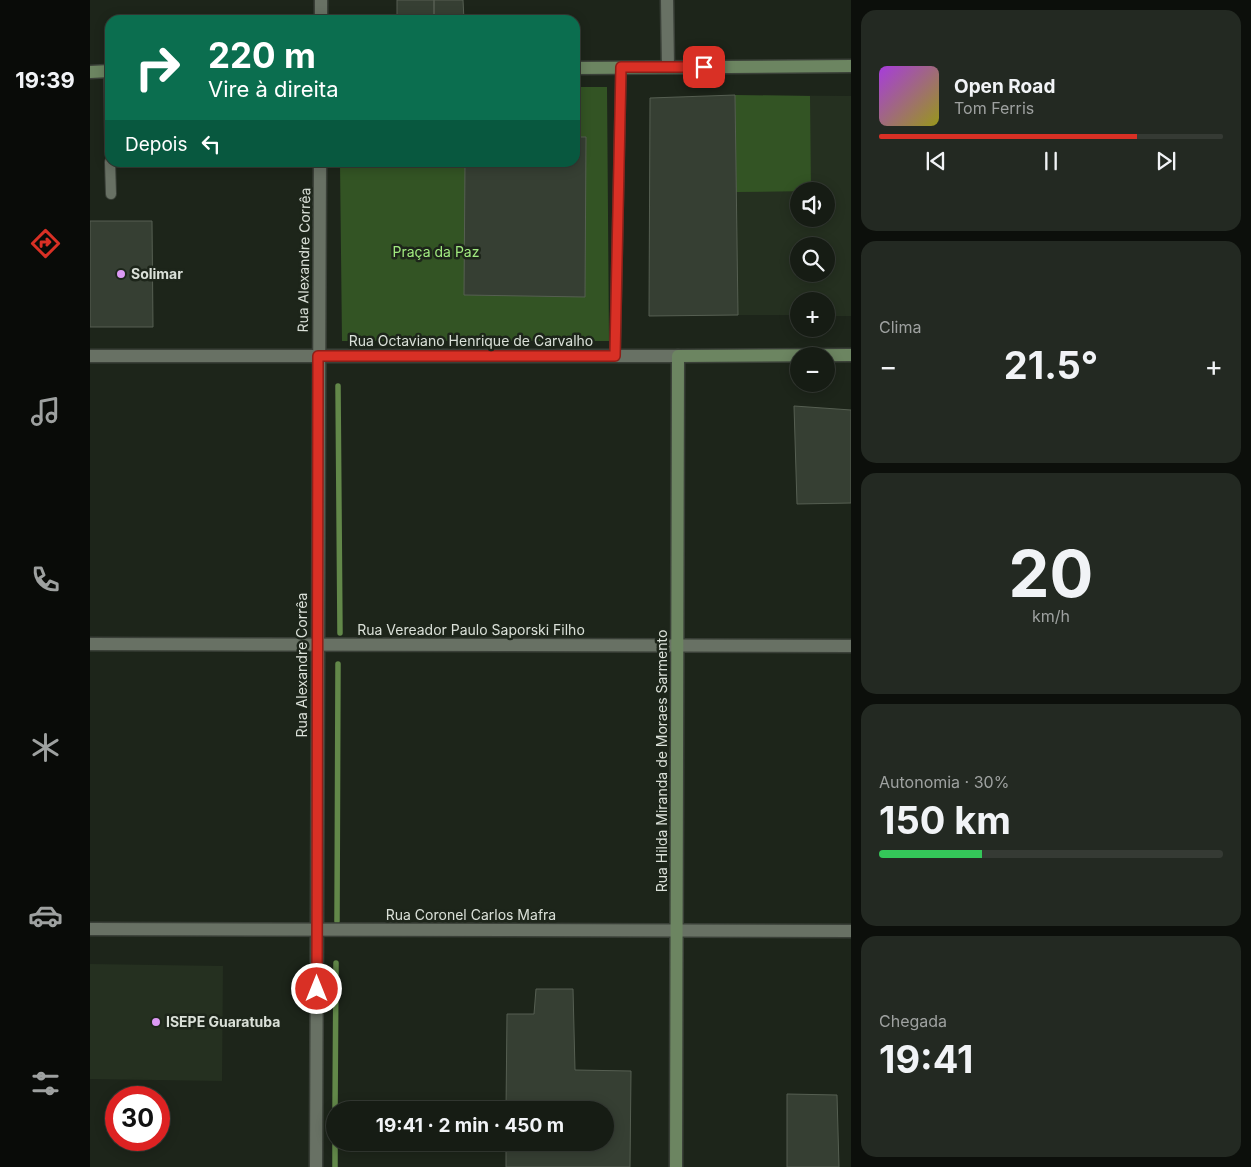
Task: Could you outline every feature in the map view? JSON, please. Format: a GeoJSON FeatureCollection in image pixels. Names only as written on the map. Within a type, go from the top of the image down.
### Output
{"type":"FeatureCollection","features":[{"type":"Feature","properties":{"kind":"street"},"geometry":{"type":"LineString","coordinates":[[321,0],[321,15]]}},
{"type":"Feature","properties":{"kind":"street"},"geometry":{"type":"LineString","coordinates":[[667,0],[668,67]]}},
{"type":"Feature","properties":{"kind":"street"},"geometry":{"type":"LineString","coordinates":[[580,68],[851,66]]}},
{"type":"Feature","properties":{"kind":"street"},"geometry":{"type":"LineString","coordinates":[[90,72],[105,71]]}},
{"type":"Feature","properties":{"kind":"street","name":"Rua Alexandre Corrêa"},"geometry":{"type":"LineString","coordinates":[[316,1167],[320,167]]}},
{"type":"Feature","properties":{"kind":"street","name":"Rua Octaviano Henrique de Carvalho"},"geometry":{"type":"LineString","coordinates":[[90,356],[851,355]]}},
{"type":"Feature","properties":{"kind":"street","name":"Rua Hilda Miranda de Moraes Sarmento"},"geometry":{"type":"LineString","coordinates":[[676,1167],[675,931],[678,646],[678,356]]}},
{"type":"Feature","properties":{"kind":"street","name":"Rua Vereador Paulo Saporski Filho"},"geometry":{"type":"LineString","coordinates":[[90,644],[851,646]]}},
{"type":"Feature","properties":{"kind":"street","name":"Rua Coronel Carlos Mafra"},"geometry":{"type":"LineString","coordinates":[[90,929],[851,931]]}},
{"type":"Feature","properties":{"kind":"lane"},"geometry":{"type":"LineString","coordinates":[[615,356],[621,67]]}},
{"type":"Feature","properties":{"kind":"lane"},"geometry":{"type":"LineString","coordinates":[[110,167],[111,194]]}},
{"type":"Feature","properties":{"kind":"shaded area"},"geometry":{"type":"Polygon","coordinates":[[[735,95],[851,96],[851,316],[835,316],[835,292],[790,292],[790,315],[738,315],[735,95]]]}},
{"type":"Feature","properties":{"kind":"shaded area","name":"ISEPE Guaratuba"},"geometry":{"type":"Polygon","coordinates":[[[90,964],[223,966],[222,1081],[90,1079],[90,964]]]}},
{"type":"Feature","properties":{"kind":"green space","name":"Praça da Paz"},"geometry":{"type":"Polygon","coordinates":[[[580,87],[607,87],[609,341],[342,341],[340,167],[580,167],[580,87]]]}},
{"type":"Feature","properties":{"kind":"green space"},"geometry":{"type":"Polygon","coordinates":[[[735,95],[810,96],[811,182],[790,182],[790,191],[736,192],[735,95]]]}},
{"type":"Feature","properties":{"kind":"building"},"geometry":{"type":"Polygon","coordinates":[[[397,0],[434,0],[434,15],[397,15],[397,0]]]}},
{"type":"Feature","properties":{"kind":"building"},"geometry":{"type":"Polygon","coordinates":[[[434,0],[463,0],[464,15],[434,15],[434,0]]]}},
{"type":"Feature","properties":{"kind":"building"},"geometry":{"type":"Polygon","coordinates":[[[735,95],[738,315],[649,316],[650,98],[735,95]]]}},
{"type":"Feature","properties":{"kind":"building"},"geometry":{"type":"Polygon","coordinates":[[[580,137],[586,137],[585,297],[464,295],[465,167],[580,167],[580,137]]]}},
{"type":"Feature","properties":{"kind":"building","name":"Solimar"},"geometry":{"type":"Polygon","coordinates":[[[90,221],[152,221],[153,327],[90,327],[90,221]]]}},
{"type":"Feature","properties":{"kind":"building"},"geometry":{"type":"Polygon","coordinates":[[[794,406],[851,410],[851,503],[797,504],[794,406]]]}},
{"type":"Feature","properties":{"kind":"building"},"geometry":{"type":"Polygon","coordinates":[[[536,989],[573,989],[575,1070],[631,1071],[630,1167],[506,1167],[506,1151],[614,1151],[614,1101],[506,1101],[507,1014],[534,1014],[536,989]]]}},
{"type":"Feature","properties":{"kind":"building"},"geometry":{"type":"Polygon","coordinates":[[[787,1094],[837,1095],[839,1167],[787,1167],[787,1094]]]}},
{"type":"Feature","properties":{"kind":"waterway"},"geometry":{"type":"LineString","coordinates":[[338,386],[340,633]]}},
{"type":"Feature","properties":{"kind":"waterway"},"geometry":{"type":"LineString","coordinates":[[337,921],[338,664]]}},
{"type":"Feature","properties":{"kind":"waterway"},"geometry":{"type":"LineString","coordinates":[[335,1101],[336,963]]}},
{"type":"Feature","properties":{"kind":"waterway"},"geometry":{"type":"LineString","coordinates":[[335,1151],[335,1167]]}},
{"type":"Feature","properties":{"kind":"place","name":"Solimar"},"geometry":{"type":"Point","coordinates":[121,274]}},
{"type":"Feature","properties":{"kind":"place","name":"ISEPE Guaratuba"},"geometry":{"type":"Point","coordinates":[156,1022]}},
{"type":"Feature","properties":{"kind":"route"},"geometry":{"type":"LineString","coordinates":[[317,989],[318,356],[615,356],[621,67],[704,67]]}}]}
